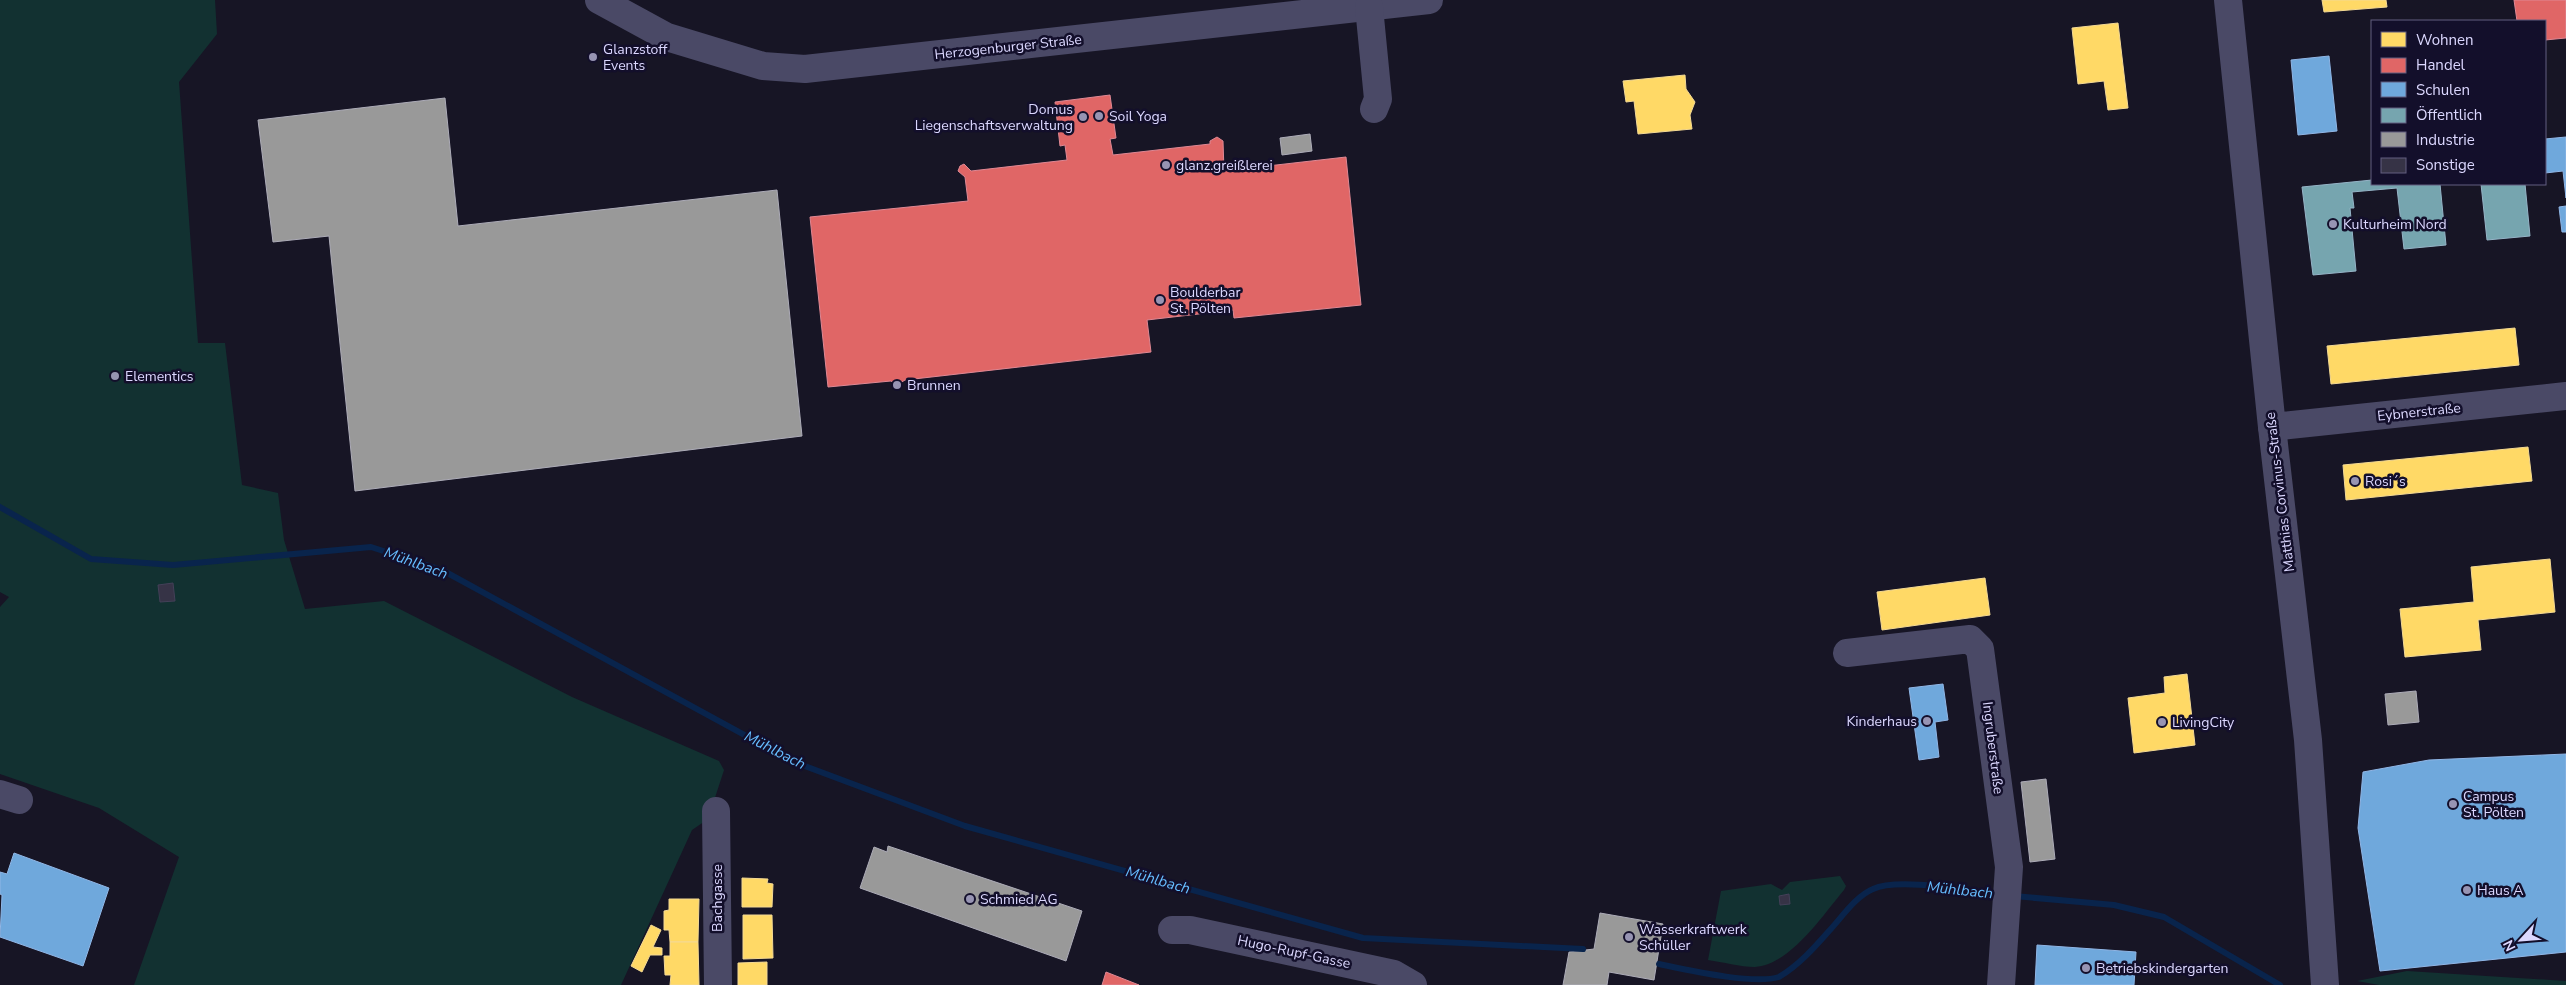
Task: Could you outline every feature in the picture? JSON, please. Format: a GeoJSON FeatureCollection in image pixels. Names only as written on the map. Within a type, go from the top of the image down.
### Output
{"type":"FeatureCollection","features":[{"type":"Feature","properties":{"kind":"street","name":"Herzogenburger Straße"},"geometry":{"type":"LineString","coordinates":[[599,0],[667,37],[763,66],[804,69],[1429,0]]}},
{"type":"Feature","properties":{"kind":"street","name":"Matthias Corvinus-Straße"},"geometry":{"type":"LineString","coordinates":[[2228,0],[2272,428],[2308,740],[2325,978]]}},
{"type":"Feature","properties":{"kind":"street"},"geometry":{"type":"LineString","coordinates":[[1370,7],[1378,99],[1374,109]]}},
{"type":"Feature","properties":{"kind":"street","name":"Eybnerstraße"},"geometry":{"type":"LineString","coordinates":[[2272,428],[2566,396]]}},
{"type":"Feature","properties":{"kind":"street","name":"Ingruberstraße"},"geometry":{"type":"LineString","coordinates":[[1847,653],[1970,640],[1980,649],[2008,877],[2001,985]]}},
{"type":"Feature","properties":{"kind":"street","name":"Bachgasse"},"geometry":{"type":"LineString","coordinates":[[716,811],[718,985]]}},
{"type":"Feature","properties":{"kind":"street","name":"Hugo-Rupf-Gasse"},"geometry":{"type":"LineString","coordinates":[[1172,930],[1190,930],[1394,974],[1413,985]]}},
{"type":"Feature","properties":{"kind":"green space"},"geometry":{"type":"Polygon","coordinates":[[[0,0],[215,0],[217,34],[179,82],[198,343],[225,343],[242,485],[278,493],[284,540],[305,609],[384,601],[572,697],[719,761],[724,770],[708,819],[692,830],[621,985],[134,985],[179,857],[99,808],[0,774],[0,607],[9,597],[0,592],[0,0]]]}},
{"type":"Feature","properties":{"kind":"green space"},"geometry":{"type":"Polygon","coordinates":[[[1840,876],[1846,886],[1844,890],[1805,937],[1781,958],[1755,967],[1708,960],[1721,891],[1771,884],[1782,890],[1790,882],[1840,876]]]}},
{"type":"Feature","properties":{"kind":"green space"},"geometry":{"type":"Polygon","coordinates":[[[2407,971],[2566,981],[2566,985],[2379,985],[2357,981],[2407,971]]]}},
{"type":"Feature","properties":{"kind":"building: Wohnen"},"geometry":{"type":"Polygon","coordinates":[[[2322,0],[2386,0],[2387,7],[2324,12],[2322,0]]]}},
{"type":"Feature","properties":{"kind":"building: Wohnen"},"geometry":{"type":"Polygon","coordinates":[[[2118,23],[2128,108],[2108,110],[2104,81],[2078,84],[2072,28],[2118,23]]]}},
{"type":"Feature","properties":{"kind":"building: Wohnen"},"geometry":{"type":"Polygon","coordinates":[[[1685,75],[1686,89],[1695,102],[1690,115],[1692,129],[1638,134],[1634,101],[1626,102],[1623,81],[1685,75]]]}},
{"type":"Feature","properties":{"kind":"building: Wohnen"},"geometry":{"type":"Polygon","coordinates":[[[2515,328],[2519,365],[2331,384],[2327,346],[2515,328]]]}},
{"type":"Feature","properties":{"kind":"building: Wohnen"},"geometry":{"type":"Polygon","coordinates":[[[2528,447],[2532,481],[2346,500],[2343,465],[2528,447]]]}},
{"type":"Feature","properties":{"kind":"building: Wohnen"},"geometry":{"type":"Polygon","coordinates":[[[2550,559],[2555,612],[2478,620],[2481,650],[2405,657],[2400,609],[2474,602],[2471,567],[2550,559]]]}},
{"type":"Feature","properties":{"kind":"building: Wohnen"},"geometry":{"type":"Polygon","coordinates":[[[1985,578],[1990,615],[1882,630],[1877,592],[1985,578]]]}},
{"type":"Feature","properties":{"kind":"building: Wohnen","name":"LivingCity"},"geometry":{"type":"Polygon","coordinates":[[[2187,674],[2195,745],[2134,753],[2128,698],[2165,693],[2164,677],[2187,674]]]}},
{"type":"Feature","properties":{"kind":"building: Wohnen"},"geometry":{"type":"Polygon","coordinates":[[[742,878],[768,879],[767,883],[773,884],[772,907],[742,907],[742,878]]]}},
{"type":"Feature","properties":{"kind":"building: Wohnen"},"geometry":{"type":"Polygon","coordinates":[[[669,899],[699,899],[698,942],[670,942],[669,930],[664,930],[664,911],[669,910],[669,899]]]}},
{"type":"Feature","properties":{"kind":"building: Wohnen"},"geometry":{"type":"Polygon","coordinates":[[[743,915],[772,915],[773,958],[743,959],[743,915]]]}},
{"type":"Feature","properties":{"kind":"building: Wohnen"},"geometry":{"type":"Polygon","coordinates":[[[651,925],[661,930],[653,947],[662,948],[662,955],[650,955],[642,972],[631,966],[651,925]]]}},
{"type":"Feature","properties":{"kind":"building: Wohnen"},"geometry":{"type":"Polygon","coordinates":[[[670,942],[698,942],[699,985],[670,985],[671,975],[665,975],[664,956],[670,956],[670,942]]]}},
{"type":"Feature","properties":{"kind":"building: Wohnen"},"geometry":{"type":"Polygon","coordinates":[[[767,962],[767,985],[738,985],[738,963],[767,962]]]}},
{"type":"Feature","properties":{"kind":"building: Handel"},"geometry":{"type":"Polygon","coordinates":[[[2514,0],[2566,0],[2566,38],[2546,40],[2546,20],[2517,20],[2514,0]]]}},
{"type":"Feature","properties":{"kind":"building: Handel"},"geometry":{"type":"Polygon","coordinates":[[[1110,95],[1116,138],[1110,139],[1113,155],[1210,144],[1210,141],[1217,137],[1223,141],[1224,171],[1346,157],[1361,305],[1234,318],[1233,310],[1147,320],[1151,352],[905,380],[897,385],[891,381],[828,387],[810,217],[968,201],[965,177],[958,171],[960,166],[964,164],[971,171],[1067,160],[1065,145],[1060,146],[1055,102],[1110,95]]]}},
{"type":"Feature","properties":{"kind":"building: Handel"},"geometry":{"type":"Polygon","coordinates":[[[1106,972],[1139,985],[1102,985],[1106,972]]]}},
{"type":"Feature","properties":{"kind":"building: Schulen"},"geometry":{"type":"Polygon","coordinates":[[[2329,56],[2337,131],[2298,135],[2291,60],[2329,56]]]}},
{"type":"Feature","properties":{"kind":"building: Schulen"},"geometry":{"type":"Polygon","coordinates":[[[2566,137],[2566,198],[2563,171],[2546,173],[2546,139],[2566,137]]]}},
{"type":"Feature","properties":{"kind":"building: Schulen"},"geometry":{"type":"Polygon","coordinates":[[[2566,206],[2566,232],[2562,232],[2559,207],[2566,206]]]}},
{"type":"Feature","properties":{"kind":"building: Schulen","name":"Kinderhaus"},"geometry":{"type":"Polygon","coordinates":[[[1943,684],[1948,720],[1935,722],[1939,757],[1919,760],[1909,688],[1943,684]]]}},
{"type":"Feature","properties":{"kind":"building: Schulen","name":"Haus A"},"geometry":{"type":"Polygon","coordinates":[[[2566,754],[2566,952],[2380,971],[2358,828],[2363,772],[2429,760],[2566,754]]]}},
{"type":"Feature","properties":{"kind":"building: Schulen"},"geometry":{"type":"Polygon","coordinates":[[[14,853],[109,888],[83,966],[0,937],[2,895],[0,894],[0,872],[7,874],[14,853]]]}},
{"type":"Feature","properties":{"kind":"building: Schulen","name":"Betriebskindergarten"},"geometry":{"type":"Polygon","coordinates":[[[2037,945],[2136,952],[2134,985],[2035,985],[2037,945]]]}},
{"type":"Feature","properties":{"kind":"building: Öffentlich"},"geometry":{"type":"Polygon","coordinates":[[[2371,180],[2371,185],[2440,185],[2446,245],[2404,249],[2397,188],[2352,192],[2354,208],[2350,208],[2356,271],[2313,275],[2302,187],[2371,180]]]}},
{"type":"Feature","properties":{"kind":"building: Öffentlich"},"geometry":{"type":"Polygon","coordinates":[[[2481,185],[2525,185],[2530,236],[2487,240],[2481,185]]]}},
{"type":"Feature","properties":{"kind":"building: Industrie"},"geometry":{"type":"Polygon","coordinates":[[[445,98],[458,226],[777,190],[802,436],[355,491],[329,236],[273,242],[258,120],[445,98]]]}},
{"type":"Feature","properties":{"kind":"building: Industrie"},"geometry":{"type":"Polygon","coordinates":[[[1310,134],[1312,151],[1282,155],[1280,138],[1310,134]]]}},
{"type":"Feature","properties":{"kind":"building: Industrie"},"geometry":{"type":"Polygon","coordinates":[[[2416,691],[2419,722],[2388,725],[2385,694],[2416,691]]]}},
{"type":"Feature","properties":{"kind":"building: Industrie"},"geometry":{"type":"Polygon","coordinates":[[[2046,779],[2055,859],[2030,862],[2021,782],[2046,779]]]}},
{"type":"Feature","properties":{"kind":"building: Industrie","name":"Schmied AG"},"geometry":{"type":"Polygon","coordinates":[[[888,846],[1082,911],[1066,961],[860,888],[874,847],[887,852],[888,846]]]}},
{"type":"Feature","properties":{"kind":"building: Industrie","name":"Wasserkraftwerk Schüller"},"geometry":{"type":"Polygon","coordinates":[[[1600,913],[1663,924],[1654,980],[1609,972],[1607,985],[1563,985],[1569,952],[1594,949],[1600,913]]]}},
{"type":"Feature","properties":{"kind":"building: Sonstige"},"geometry":{"type":"Polygon","coordinates":[[[173,583],[175,601],[160,602],[158,585],[173,583]]]}},
{"type":"Feature","properties":{"kind":"building: Sonstige"},"geometry":{"type":"Polygon","coordinates":[[[1789,894],[1790,904],[1780,905],[1779,896],[1789,894]]]}},
{"type":"Feature","properties":{"kind":"waterway","name":"Mühlbach"},"geometry":{"type":"LineString","coordinates":[[0,507],[91,559],[173,565],[371,547],[442,570],[794,762],[965,826],[1363,938],[1583,949]]}},
{"type":"Feature","properties":{"kind":"waterway","name":"Mühlbach"},"geometry":{"type":"LineString","coordinates":[[1659,964],[1737,978],[1768,979],[1779,977],[1806,956],[1855,902],[1873,889],[1899,884],[2002,894]]}},
{"type":"Feature","properties":{"kind":"waterway","name":"Mühlbach"},"geometry":{"type":"LineString","coordinates":[[2014,896],[2114,905],[2164,917],[2280,985]]}},
{"type":"Feature","properties":{"kind":"place","name":"Glanzstoff Events"},"geometry":{"type":"Point","coordinates":[593,57]}},
{"type":"Feature","properties":{"kind":"place","name":"Soil Yoga"},"geometry":{"type":"Point","coordinates":[1099,116]}},
{"type":"Feature","properties":{"kind":"place","name":"Domus Liegenschaftsverwaltung"},"geometry":{"type":"Point","coordinates":[1083,117]}},
{"type":"Feature","properties":{"kind":"place","name":"glanz.greißlerei"},"geometry":{"type":"Point","coordinates":[1166,165]}},
{"type":"Feature","properties":{"kind":"place","name":"Kulturheim Nord"},"geometry":{"type":"Point","coordinates":[2333,224]}},
{"type":"Feature","properties":{"kind":"place","name":"Boulderbar St. Pölten"},"geometry":{"type":"Point","coordinates":[1160,300]}},
{"type":"Feature","properties":{"kind":"place","name":"Elementics"},"geometry":{"type":"Point","coordinates":[115,376]}},
{"type":"Feature","properties":{"kind":"place","name":"Brunnen"},"geometry":{"type":"Point","coordinates":[897,385]}},
{"type":"Feature","properties":{"kind":"place","name":"Rosi´s"},"geometry":{"type":"Point","coordinates":[2355,481]}},
{"type":"Feature","properties":{"kind":"place","name":"Kinderhaus"},"geometry":{"type":"Point","coordinates":[1927,721]}},
{"type":"Feature","properties":{"kind":"place","name":"LivingCity"},"geometry":{"type":"Point","coordinates":[2162,722]}},
{"type":"Feature","properties":{"kind":"place","name":"Campus St. Pölten"},"geometry":{"type":"Point","coordinates":[2453,804]}},
{"type":"Feature","properties":{"kind":"place","name":"Haus A"},"geometry":{"type":"Point","coordinates":[2467,890]}},
{"type":"Feature","properties":{"kind":"place","name":"Schmied AG"},"geometry":{"type":"Point","coordinates":[970,899]}},
{"type":"Feature","properties":{"kind":"place","name":"Wasserkraftwerk Schüller"},"geometry":{"type":"Point","coordinates":[1629,937]}},
{"type":"Feature","properties":{"kind":"place","name":"Betriebskindergarten"},"geometry":{"type":"Point","coordinates":[2086,968]}}]}
